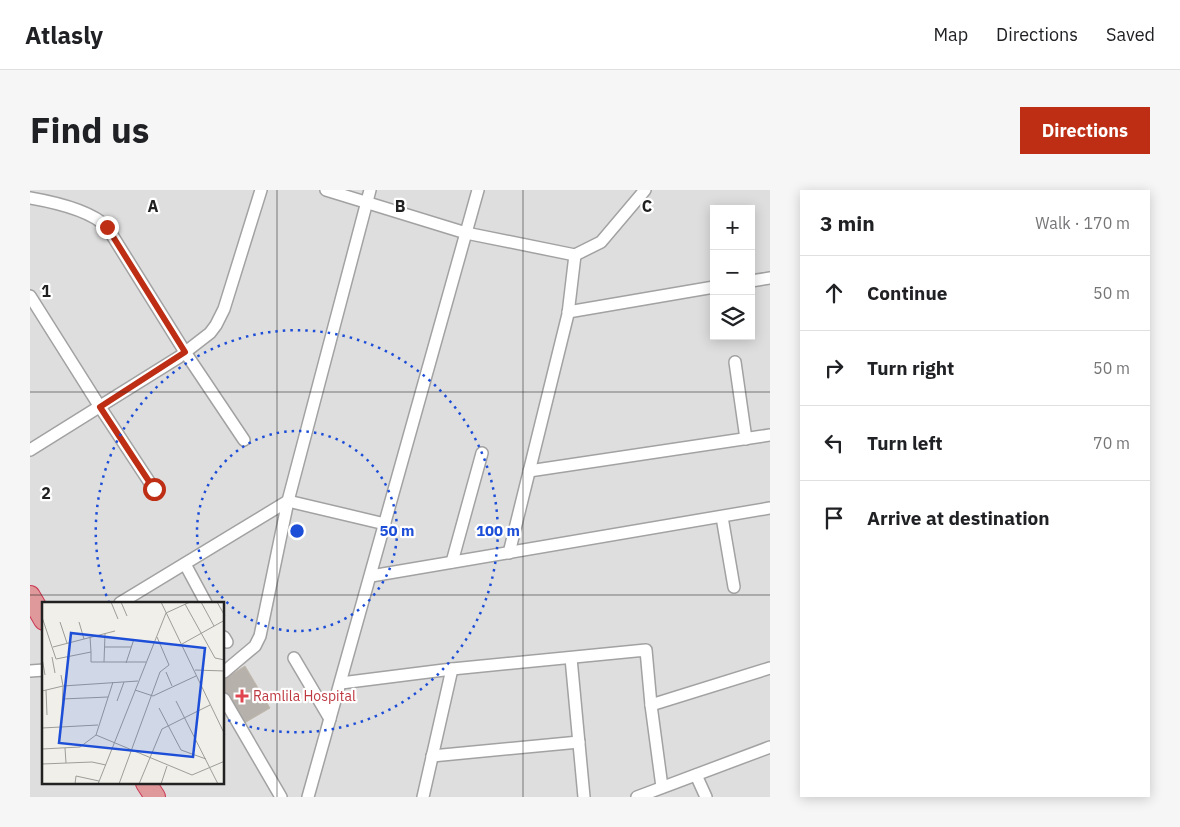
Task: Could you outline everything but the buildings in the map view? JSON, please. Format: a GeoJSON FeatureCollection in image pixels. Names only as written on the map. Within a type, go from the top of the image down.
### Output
{"type":"FeatureCollection","features":[{"type":"Feature","properties":{"kind":"highway"},"geometry":{"type":"LineString","coordinates":[[30,596],[42,617]]}},
{"type":"Feature","properties":{"kind":"highway"},"geometry":{"type":"LineString","coordinates":[[147,784],[155,797]]}},
{"type":"Feature","properties":{"kind":"street"},"geometry":{"type":"LineString","coordinates":[[30,450],[185,352],[210,333],[221,317],[261,190]]}},
{"type":"Feature","properties":{"kind":"street"},"geometry":{"type":"LineString","coordinates":[[326,190],[466,233],[575,255],[601,242],[645,190]]}},
{"type":"Feature","properties":{"kind":"street"},"geometry":{"type":"LineString","coordinates":[[225,671],[259,641],[288,501],[370,190]]}},
{"type":"Feature","properties":{"kind":"street"},"geometry":{"type":"LineString","coordinates":[[308,797],[478,190]]}},
{"type":"Feature","properties":{"kind":"street"},"geometry":{"type":"LineString","coordinates":[[30,198],[94,216],[107,227],[185,352],[244,440]]}},
{"type":"Feature","properties":{"kind":"street"},"geometry":{"type":"LineString","coordinates":[[509,553],[568,312],[575,255]]}},
{"type":"Feature","properties":{"kind":"street"},"geometry":{"type":"LineString","coordinates":[[755,280],[770,278]]}},
{"type":"Feature","properties":{"kind":"street"},"geometry":{"type":"LineString","coordinates":[[568,312],[710,288]]}},
{"type":"Feature","properties":{"kind":"street"},"geometry":{"type":"LineString","coordinates":[[30,296],[154,489]]}},
{"type":"Feature","properties":{"kind":"street"},"geometry":{"type":"LineString","coordinates":[[735,362],[746,439]]}},
{"type":"Feature","properties":{"kind":"street"},"geometry":{"type":"LineString","coordinates":[[529,471],[770,435]]}},
{"type":"Feature","properties":{"kind":"street"},"geometry":{"type":"LineString","coordinates":[[452,562],[482,453]]}},
{"type":"Feature","properties":{"kind":"street"},"geometry":{"type":"LineString","coordinates":[[122,602],[288,501],[385,524]]}},
{"type":"Feature","properties":{"kind":"street"},"geometry":{"type":"LineString","coordinates":[[371,576],[770,508]]}},
{"type":"Feature","properties":{"kind":"street"},"geometry":{"type":"LineString","coordinates":[[722,517],[734,587]]}},
{"type":"Feature","properties":{"kind":"street"},"geometry":{"type":"LineString","coordinates":[[185,564],[205,602]]}},
{"type":"Feature","properties":{"kind":"street"},"geometry":{"type":"LineString","coordinates":[[341,683],[452,669],[646,650],[651,706],[662,787]]}},
{"type":"Feature","properties":{"kind":"street"},"geometry":{"type":"LineString","coordinates":[[294,658],[330,719]]}},
{"type":"Feature","properties":{"kind":"street"},"geometry":{"type":"LineString","coordinates":[[571,658],[584,797]]}},
{"type":"Feature","properties":{"kind":"street"},"geometry":{"type":"LineString","coordinates":[[651,706],[770,668]]}},
{"type":"Feature","properties":{"kind":"street"},"geometry":{"type":"LineString","coordinates":[[423,797],[452,669]]}},
{"type":"Feature","properties":{"kind":"street"},"geometry":{"type":"LineString","coordinates":[[225,701],[281,797]]}},
{"type":"Feature","properties":{"kind":"street"},"geometry":{"type":"LineString","coordinates":[[432,756],[579,742]]}},
{"type":"Feature","properties":{"kind":"street"},"geometry":{"type":"LineString","coordinates":[[637,797],[770,747]]}},
{"type":"Feature","properties":{"kind":"street"},"geometry":{"type":"LineString","coordinates":[[696,775],[706,797]]}},
{"type":"Feature","properties":{"kind":"shaded area"},"geometry":{"type":"Polygon","coordinates":[[[30,190],[770,190],[770,797],[30,797],[30,190]]]}},
{"type":"Feature","properties":{"kind":"place","name":"Ramlila Hospital"},"geometry":{"type":"Point","coordinates":[242,696]}},
{"type":"Feature","properties":{"kind":"route"},"geometry":{"type":"LineString","coordinates":[[107,227],[185,352],[100,407],[154,489]]}}]}
